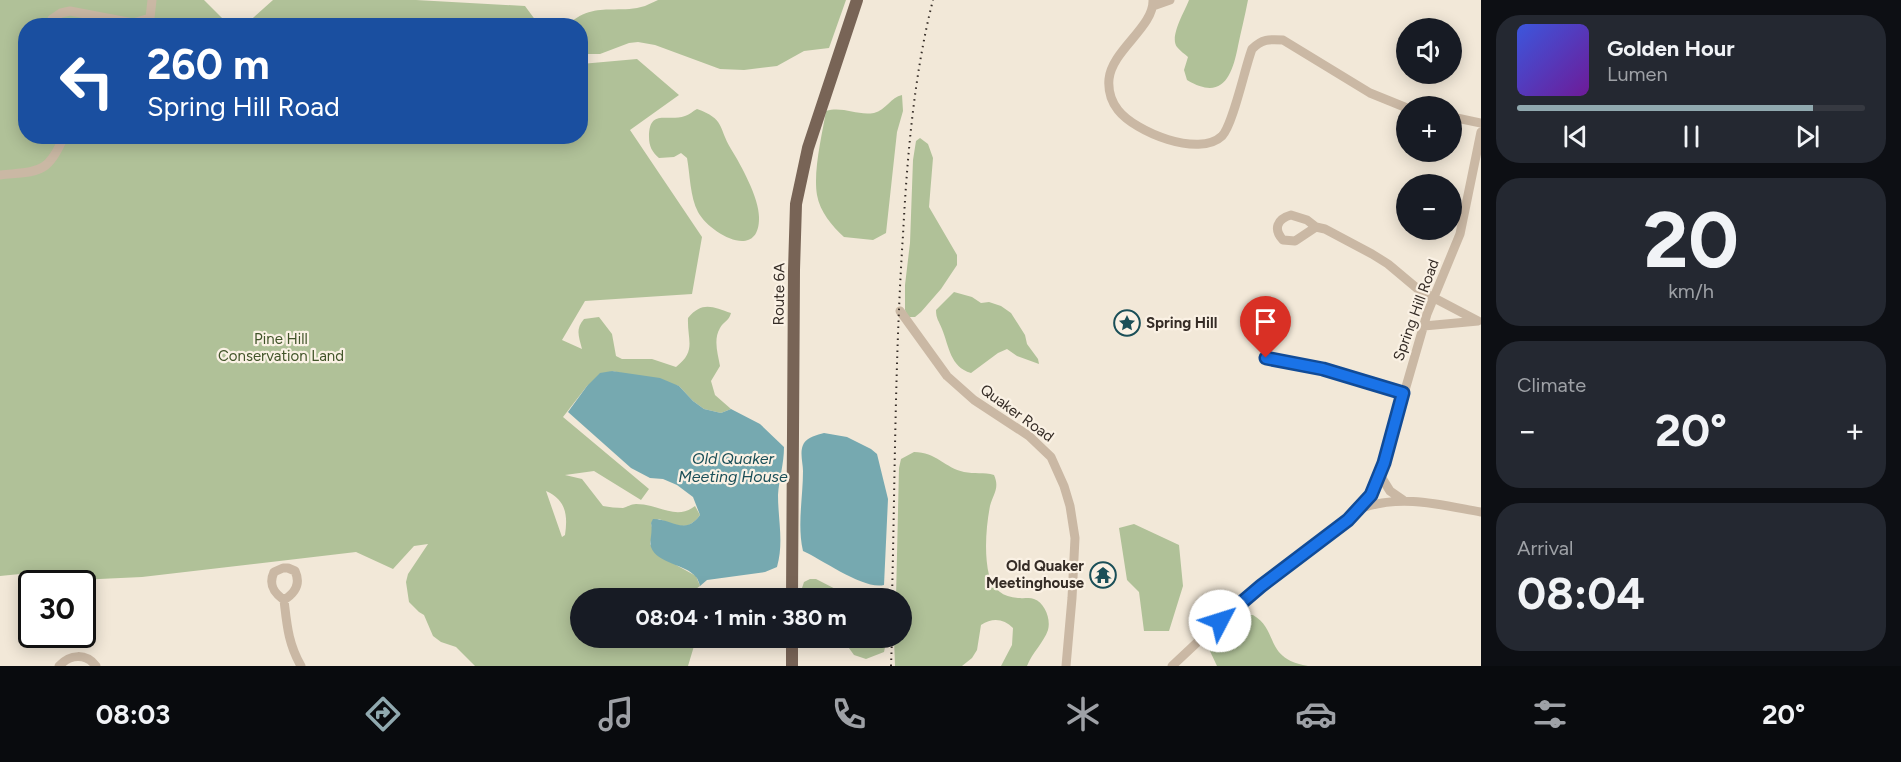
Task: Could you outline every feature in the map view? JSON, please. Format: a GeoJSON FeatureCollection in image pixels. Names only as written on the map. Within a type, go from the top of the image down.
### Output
{"type":"FeatureCollection","features":[{"type":"Feature","properties":{"kind":"main road","name":"Route 6A"},"geometry":{"type":"LineString","coordinates":[[792,588],[796,204],[808,148],[857,0]]}},
{"type":"Feature","properties":{"kind":"main road"},"geometry":{"type":"LineString","coordinates":[[792,648],[792,666]]}},
{"type":"Feature","properties":{"kind":"street"},"geometry":{"type":"LineString","coordinates":[[150,18],[152,0]]}},
{"type":"Feature","properties":{"kind":"street"},"geometry":{"type":"LineString","coordinates":[[1170,0],[1153,3],[1142,25],[1112,68],[1109,79],[1114,104],[1124,116],[1149,131],[1192,145],[1204,144],[1222,136],[1227,129],[1252,49],[1259,42],[1270,39],[1282,40],[1370,93],[1396,104]]}},
{"type":"Feature","properties":{"kind":"street"},"geometry":{"type":"LineString","coordinates":[[54,18],[70,11],[107,18]]}},
{"type":"Feature","properties":{"kind":"street"},"geometry":{"type":"LineString","coordinates":[[1462,119],[1481,123]]}},
{"type":"Feature","properties":{"kind":"street","name":"Spring Hill Road"},"geometry":{"type":"LineString","coordinates":[[1172,666],[1261,586],[1315,547],[1360,509],[1371,495],[1380,475],[1424,326],[1464,219],[1481,132]]}},
{"type":"Feature","properties":{"kind":"street"},"geometry":{"type":"LineString","coordinates":[[0,175],[38,171],[51,162],[62,144]]}},
{"type":"Feature","properties":{"kind":"street"},"geometry":{"type":"LineString","coordinates":[[1316,227],[1380,259],[1434,299],[1479,321]]}},
{"type":"Feature","properties":{"kind":"street","name":"Quaker Road"},"geometry":{"type":"LineString","coordinates":[[900,311],[947,376],[974,400],[1029,436],[1051,457],[1065,486],[1075,538],[1066,666]]}},
{"type":"Feature","properties":{"kind":"street"},"geometry":{"type":"LineString","coordinates":[[1424,326],[1479,321]]}},
{"type":"Feature","properties":{"kind":"street"},"geometry":{"type":"LineString","coordinates":[[1266,358],[1323,369],[1403,393]]}},
{"type":"Feature","properties":{"kind":"street"},"geometry":{"type":"LineString","coordinates":[[1380,475],[1390,491],[1403,500]]}},
{"type":"Feature","properties":{"kind":"street"},"geometry":{"type":"LineString","coordinates":[[1360,509],[1378,503],[1415,500],[1481,512]]}},
{"type":"Feature","properties":{"kind":"street"},"geometry":{"type":"LineString","coordinates":[[284,600],[289,641],[301,666]]}},
{"type":"Feature","properties":{"kind":"street"},"geometry":{"type":"LineString","coordinates":[[60,666],[69,658],[78,656],[90,660],[96,666]]}},
{"type":"Feature","properties":{"kind":"green space","name":"Pine Hill Conservation Land"},"geometry":{"type":"Polygon","coordinates":[[[0,0],[204,0],[222,18],[18,18],[18,144],[588,144],[588,63],[637,59],[679,95],[630,130],[702,237],[692,294],[585,301],[562,340],[582,349],[578,333],[579,326],[584,319],[599,317],[612,334],[616,356],[622,359],[652,359],[676,367],[687,356],[689,350],[688,318],[693,312],[709,307],[731,313],[718,333],[717,347],[720,366],[711,381],[715,395],[731,409],[721,413],[704,409],[679,386],[612,371],[587,386],[563,417],[649,489],[641,500],[594,471],[565,475],[582,479],[603,506],[623,508],[636,504],[681,512],[695,506],[700,515],[686,526],[659,519],[651,523],[653,532],[650,544],[658,555],[696,576],[700,586],[697,588],[570,588],[570,648],[693,648],[688,666],[475,666],[456,647],[441,642],[433,636],[424,615],[409,602],[406,582],[408,574],[428,544],[414,546],[393,569],[356,552],[142,577],[96,579],[96,570],[18,570],[18,574],[0,576],[0,0]],[[546,491],[562,537],[565,535],[566,515],[562,504],[546,491]]]}},
{"type":"Feature","properties":{"kind":"green space"},"geometry":{"type":"Polygon","coordinates":[[[273,0],[416,0],[525,6],[534,18],[253,18],[273,0]]]}},
{"type":"Feature","properties":{"kind":"green space"},"geometry":{"type":"Polygon","coordinates":[[[658,0],[846,0],[829,48],[804,51],[777,66],[744,70],[720,69],[655,45],[638,42],[600,54],[588,54],[588,18],[576,18],[596,10],[645,6],[658,0]]]}},
{"type":"Feature","properties":{"kind":"green space"},"geometry":{"type":"Polygon","coordinates":[[[1189,0],[1248,0],[1236,57],[1228,76],[1217,87],[1199,86],[1187,80],[1184,70],[1188,57],[1175,43],[1178,24],[1189,0]]]}},
{"type":"Feature","properties":{"kind":"green space"},"geometry":{"type":"Polygon","coordinates":[[[902,95],[903,111],[897,132],[886,233],[873,240],[844,237],[827,218],[817,195],[817,164],[826,111],[874,113],[902,95]]]}},
{"type":"Feature","properties":{"kind":"green space"},"geometry":{"type":"Polygon","coordinates":[[[697,109],[717,120],[753,191],[759,217],[757,231],[752,238],[743,241],[733,240],[713,228],[704,220],[695,206],[687,158],[681,153],[674,157],[659,158],[651,149],[649,140],[652,122],[660,118],[685,116],[697,109]]]}},
{"type":"Feature","properties":{"kind":"green space"},"geometry":{"type":"Polygon","coordinates":[[[920,138],[928,144],[933,158],[929,207],[957,255],[957,265],[941,289],[921,312],[915,317],[908,317],[905,310],[905,285],[910,243],[913,160],[916,141],[920,138]]]}},
{"type":"Feature","properties":{"kind":"green space"},"geometry":{"type":"Polygon","coordinates":[[[954,292],[972,297],[981,303],[989,302],[1001,306],[1011,313],[1039,364],[1017,356],[1007,349],[971,373],[959,366],[951,355],[936,313],[936,310],[954,292]]]}},
{"type":"Feature","properties":{"kind":"green space"},"geometry":{"type":"Polygon","coordinates":[[[914,452],[922,453],[957,470],[994,475],[996,487],[990,506],[986,540],[989,575],[996,589],[1004,595],[1014,598],[1032,598],[1038,601],[1044,608],[1049,621],[1048,630],[1027,666],[1001,666],[1012,645],[1013,628],[1002,621],[994,620],[981,625],[977,650],[972,658],[962,666],[895,666],[894,648],[912,648],[912,588],[896,588],[901,459],[914,452]]]}},
{"type":"Feature","properties":{"kind":"green space"},"geometry":{"type":"Polygon","coordinates":[[[1134,524],[1179,545],[1183,586],[1169,631],[1144,631],[1139,592],[1127,580],[1119,528],[1134,524]]]}},
{"type":"Feature","properties":{"kind":"green space"},"geometry":{"type":"Polygon","coordinates":[[[816,579],[834,588],[802,588],[804,582],[816,579]]]}},
{"type":"Feature","properties":{"kind":"green space"},"geometry":{"type":"Polygon","coordinates":[[[1253,615],[1267,629],[1278,651],[1284,657],[1308,666],[1217,666],[1208,641],[1240,616],[1253,615]]]}},
{"type":"Feature","properties":{"kind":"green space"},"geometry":{"type":"Polygon","coordinates":[[[849,648],[885,648],[884,652],[866,659],[854,655],[849,648]]]}},
{"type":"Feature","properties":{"kind":"water","name":"Old Quaker Meeting House"},"geometry":{"type":"Polygon","coordinates":[[[612,371],[660,378],[679,386],[704,409],[721,413],[731,409],[760,424],[784,447],[778,495],[780,540],[777,567],[765,572],[707,580],[700,586],[697,578],[686,569],[665,561],[654,553],[651,547],[653,519],[684,525],[694,521],[700,515],[693,497],[677,485],[663,479],[650,478],[631,468],[568,412],[587,386],[600,373],[612,371]]]}},
{"type":"Feature","properties":{"kind":"water"},"geometry":{"type":"Polygon","coordinates":[[[824,433],[847,437],[877,454],[888,499],[884,585],[855,579],[803,551],[800,531],[802,450],[808,439],[824,433]]]}},
{"type":"Feature","properties":{"kind":"railway"},"geometry":{"type":"LineString","coordinates":[[892,588],[900,280],[909,146],[916,87],[933,0]]}},
{"type":"Feature","properties":{"kind":"railway"},"geometry":{"type":"LineString","coordinates":[[891,666],[892,648]]}},
{"type":"Feature","properties":{"kind":"place","name":"Spring Hill"},"geometry":{"type":"Point","coordinates":[1127,323]}},
{"type":"Feature","properties":{"kind":"place","name":"Old Quaker Meetinghouse"},"geometry":{"type":"Point","coordinates":[1103,575]}},
{"type":"Feature","properties":{"kind":"route"},"geometry":{"type":"LineString","coordinates":[[1220,621],[1360,509],[1378,481],[1403,393],[1323,369],[1266,358]]}}]}
